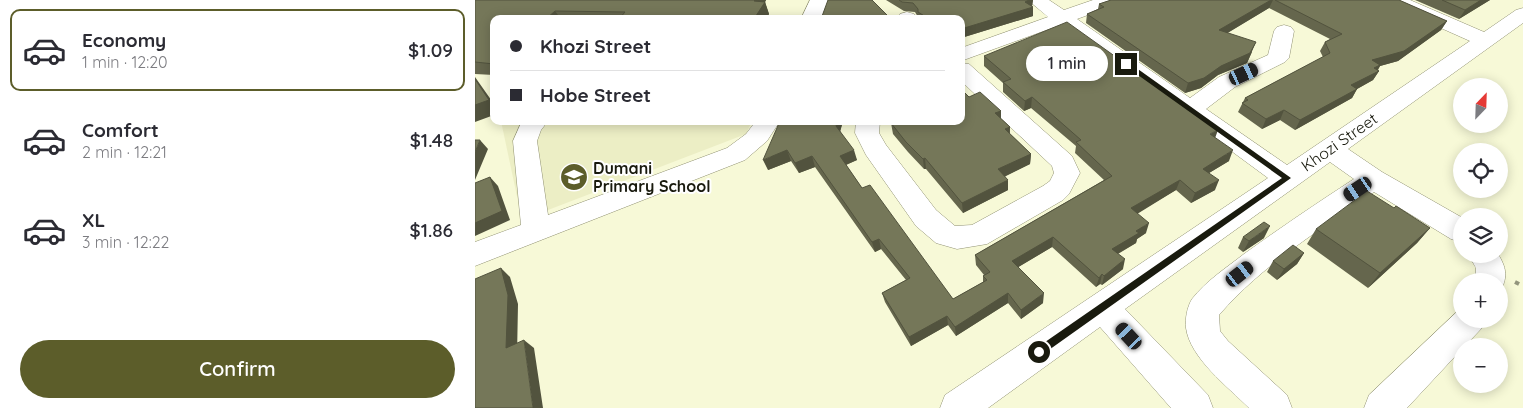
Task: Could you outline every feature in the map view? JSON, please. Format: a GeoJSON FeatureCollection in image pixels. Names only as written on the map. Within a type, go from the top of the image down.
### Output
{"type":"FeatureCollection","features":[{"type":"Feature","properties":{"kind":"street"},"geometry":{"type":"LineString","coordinates":[[813,15],[819,0]]}},
{"type":"Feature","properties":{"kind":"street"},"geometry":{"type":"LineString","coordinates":[[1037,0],[1287,178]]}},
{"type":"Feature","properties":{"kind":"street"},"geometry":{"type":"LineString","coordinates":[[965,54],[1111,0]]}},
{"type":"Feature","properties":{"kind":"street"},"geometry":{"type":"LineString","coordinates":[[1394,0],[1485,40]]}},
{"type":"Feature","properties":{"kind":"street","name":"Khozi Street"},"geometry":{"type":"LineString","coordinates":[[958,408],[1523,14]]}},
{"type":"Feature","properties":{"kind":"street"},"geometry":{"type":"LineString","coordinates":[[1190,109],[1227,82],[1278,58],[1284,31]]}},
{"type":"Feature","properties":{"kind":"street"},"geometry":{"type":"LineString","coordinates":[[868,125],[867,133],[875,149],[926,218],[946,235],[957,238],[977,236],[1053,193],[1060,187],[1067,173],[1063,162],[965,73]]}},
{"type":"Feature","properties":{"kind":"street"},"geometry":{"type":"LineString","coordinates":[[533,125],[525,141],[536,231]]}},
{"type":"Feature","properties":{"kind":"street"},"geometry":{"type":"LineString","coordinates":[[475,254],[737,154],[761,134],[766,125]]}},
{"type":"Feature","properties":{"kind":"street"},"geometry":{"type":"LineString","coordinates":[[1329,149],[1373,179],[1453,226]]}},
{"type":"Feature","properties":{"kind":"street"},"geometry":{"type":"LineString","coordinates":[[1274,408],[1216,352],[1205,338],[1202,327],[1203,310],[1225,286],[1284,240],[1373,179]]}},
{"type":"Feature","properties":{"kind":"street"},"geometry":{"type":"LineString","coordinates":[[1103,308],[1195,408]]}},
{"type":"Feature","properties":{"kind":"street"},"geometry":{"type":"LineString","coordinates":[[1382,408],[1461,328]]}},
{"type":"Feature","properties":{"kind":"shaded area","name":"Dumani Primary School"},"geometry":{"type":"Polygon","coordinates":[[[502,125],[750,125],[746,134],[522,220],[502,125]]]}},
{"type":"Feature","properties":{"kind":"building"},"geometry":{"type":"Polygon","coordinates":[[[475,0],[755,0],[765,2],[757,15],[622,15],[625,12],[555,11],[550,15],[490,15],[490,64],[475,62],[475,0]]]}},
{"type":"Feature","properties":{"kind":"building"},"geometry":{"type":"Polygon","coordinates":[[[828,0],[872,0],[887,15],[822,15],[828,0]]]}},
{"type":"Feature","properties":{"kind":"building"},"geometry":{"type":"Polygon","coordinates":[[[899,0],[1029,0],[1025,2],[1033,7],[965,28],[965,15],[923,15],[918,12],[913,3],[899,0]]]}},
{"type":"Feature","properties":{"kind":"building"},"geometry":{"type":"Polygon","coordinates":[[[1111,0],[1271,0],[1219,30],[1256,42],[1250,53],[1221,66],[1204,78],[1188,83],[1087,14],[1104,7],[1099,4],[1111,0]]]}},
{"type":"Feature","properties":{"kind":"building"},"geometry":{"type":"Polygon","coordinates":[[[1275,0],[1399,0],[1447,21],[1404,51],[1372,60],[1380,65],[1374,68],[1379,71],[1351,85],[1357,89],[1300,120],[1284,110],[1266,119],[1242,103],[1248,100],[1245,98],[1330,53],[1325,42],[1342,34],[1275,0]]]}},
{"type":"Feature","properties":{"kind":"building"},"geometry":{"type":"Polygon","coordinates":[[[1442,0],[1481,0],[1465,10],[1442,0]]]}},
{"type":"Feature","properties":{"kind":"building"},"geometry":{"type":"Polygon","coordinates":[[[1067,22],[1218,130],[1210,134],[1233,150],[1203,169],[1219,180],[1195,193],[1180,180],[1131,208],[1149,223],[1136,231],[1139,233],[1112,249],[1125,259],[1104,276],[1102,274],[1099,278],[1053,237],[1012,261],[1044,293],[1021,310],[1008,293],[955,327],[947,316],[909,337],[882,293],[910,278],[879,239],[872,242],[812,156],[795,163],[787,150],[763,160],[778,125],[836,125],[854,150],[840,156],[862,188],[870,185],[953,299],[987,280],[983,276],[990,272],[975,255],[1112,176],[1076,142],[1081,140],[1032,97],[1025,101],[1003,82],[1011,79],[984,56],[1067,22]]]}},
{"type":"Feature","properties":{"kind":"building"},"geometry":{"type":"Polygon","coordinates":[[[475,79],[489,100],[475,105],[475,79]]]}},
{"type":"Feature","properties":{"kind":"building"},"geometry":{"type":"Polygon","coordinates":[[[980,92],[1001,111],[995,113],[1010,127],[1005,129],[1031,154],[998,169],[1008,180],[962,203],[925,158],[923,159],[893,125],[965,125],[965,93],[969,97],[980,92]]]}},
{"type":"Feature","properties":{"kind":"building"},"geometry":{"type":"Polygon","coordinates":[[[475,140],[480,140],[475,152],[475,140]]]}},
{"type":"Feature","properties":{"kind":"building"},"geometry":{"type":"Polygon","coordinates":[[[490,177],[502,211],[475,223],[475,183],[490,177]]]}},
{"type":"Feature","properties":{"kind":"building"},"geometry":{"type":"Polygon","coordinates":[[[1367,191],[1394,208],[1396,206],[1430,228],[1380,273],[1316,229],[1367,191]]]}},
{"type":"Feature","properties":{"kind":"building"},"geometry":{"type":"Polygon","coordinates":[[[1264,222],[1270,226],[1249,241],[1243,237],[1264,222]]]}},
{"type":"Feature","properties":{"kind":"building"},"geometry":{"type":"Polygon","coordinates":[[[1293,245],[1304,253],[1284,269],[1273,261],[1293,245]]]}},
{"type":"Feature","properties":{"kind":"building"},"geometry":{"type":"Polygon","coordinates":[[[501,268],[508,295],[506,348],[524,340],[533,408],[475,408],[475,279],[501,268]]]}},
{"type":"Feature","properties":{"kind":"place","name":"Dumani Primary School"},"geometry":{"type":"Point","coordinates":[574,177]}},
{"type":"Feature","properties":{"kind":"route"},"geometry":{"type":"LineString","coordinates":[[1039,352],[1287,178],[1126,64]]}}]}
